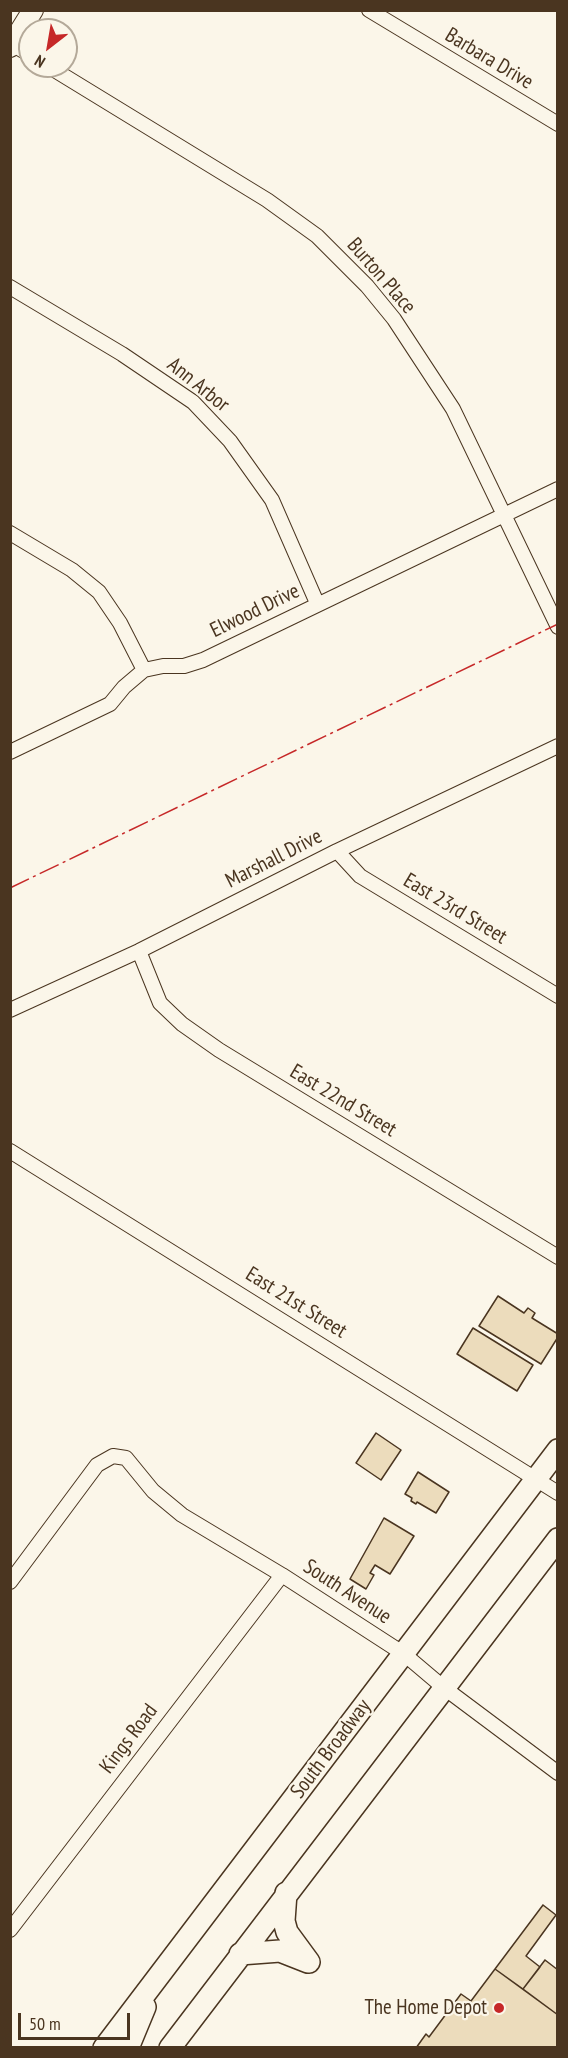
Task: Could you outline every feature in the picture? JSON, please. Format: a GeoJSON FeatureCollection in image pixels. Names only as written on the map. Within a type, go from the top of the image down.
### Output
{"type":"FeatureCollection","features":[{"type":"Feature","properties":{"kind":"main road"},"geometry":{"type":"LineString","coordinates":[[11,46],[33,10]]}},
{"type":"Feature","properties":{"kind":"main road","name":"South Broadway"},"geometry":{"type":"LineString","coordinates":[[104,2048],[558,1450]]}},
{"type":"Feature","properties":{"kind":"main road"},"geometry":{"type":"LineString","coordinates":[[170,2048],[558,1539]]}},
{"type":"Feature","properties":{"kind":"main road"},"geometry":{"type":"LineString","coordinates":[[240,1954],[280,1951],[309,1962],[292,1941],[284,1921],[286,1893]]}},
{"type":"Feature","properties":{"kind":"main road"},"geometry":{"type":"LineString","coordinates":[[128,2048],[156,1979]]}},
{"type":"Feature","properties":{"kind":"street","name":"Barbara Drive"},"geometry":{"type":"LineString","coordinates":[[369,10],[558,124]]}},
{"type":"Feature","properties":{"kind":"street","name":"Burton Place"},"geometry":{"type":"LineString","coordinates":[[68,78],[267,200],[316,236],[367,286],[394,319],[453,409],[558,627]]}},
{"type":"Feature","properties":{"kind":"street","name":"Ann Arbor"},"geometry":{"type":"LineString","coordinates":[[10,287],[122,354],[193,402],[230,441],[272,500],[317,603]]}},
{"type":"Feature","properties":{"kind":"street","name":"Elwood Drive"},"geometry":{"type":"LineString","coordinates":[[144,670],[163,666],[184,666],[203,660],[317,603],[558,489]]}},
{"type":"Feature","properties":{"kind":"street"},"geometry":{"type":"LineString","coordinates":[[10,533],[72,570],[99,592],[120,623],[144,670],[124,687],[110,704],[10,752]]}},
{"type":"Feature","properties":{"kind":"street","name":"Marshall Drive"},"geometry":{"type":"LineString","coordinates":[[10,1010],[139,951],[337,850],[558,746]]}},
{"type":"Feature","properties":{"kind":"street","name":"East 23rd Street"},"geometry":{"type":"LineString","coordinates":[[337,850],[360,876],[558,996]]}},
{"type":"Feature","properties":{"kind":"street","name":"East 22nd Street"},"geometry":{"type":"LineString","coordinates":[[139,951],[160,1003],[182,1024],[219,1050],[558,1257]]}},
{"type":"Feature","properties":{"kind":"street","name":"East 21st Street"},"geometry":{"type":"LineString","coordinates":[[10,1151],[558,1493]]}},
{"type":"Feature","properties":{"kind":"street","name":"South Avenue"},"geometry":{"type":"LineString","coordinates":[[10,1582],[97,1465],[113,1456],[126,1458],[153,1491],[182,1515],[282,1575],[404,1654],[443,1687],[558,1773]]}},
{"type":"Feature","properties":{"kind":"street","name":"Kings Road"},"geometry":{"type":"LineString","coordinates":[[10,1930],[282,1575]]}},
{"type":"Feature","properties":{"kind":"building"},"geometry":{"type":"Polygon","coordinates":[[[498,1296],[524,1313],[528,1308],[535,1313],[532,1318],[558,1334],[541,1364],[479,1326],[498,1296]]]}},
{"type":"Feature","properties":{"kind":"building"},"geometry":{"type":"Polygon","coordinates":[[[473,1328],[533,1365],[517,1391],[457,1354],[473,1328]]]}},
{"type":"Feature","properties":{"kind":"building"},"geometry":{"type":"Polygon","coordinates":[[[376,1433],[401,1450],[381,1480],[356,1463],[376,1433]]]}},
{"type":"Feature","properties":{"kind":"building"},"geometry":{"type":"Polygon","coordinates":[[[418,1472],[449,1492],[436,1513],[411,1501],[412,1498],[405,1494],[418,1472]]]}},
{"type":"Feature","properties":{"kind":"building"},"geometry":{"type":"Polygon","coordinates":[[[384,1518],[414,1536],[390,1574],[375,1565],[370,1573],[374,1575],[366,1589],[350,1579],[384,1518]]]}},
{"type":"Feature","properties":{"kind":"building"},"geometry":{"type":"Polygon","coordinates":[[[543,1905],[556,1915],[526,1956],[540,1967],[523,1989],[495,1969],[543,1905]]]}},
{"type":"Feature","properties":{"kind":"building"},"geometry":{"type":"Polygon","coordinates":[[[545,1960],[558,1970],[558,2015],[523,1989],[545,1960]]]}},
{"type":"Feature","properties":{"kind":"building","name":"The Home Depot"},"geometry":{"type":"Polygon","coordinates":[[[495,1969],[558,2015],[558,2048],[416,2048],[426,2034],[429,2037],[461,1994],[471,2001],[495,1969]]]}},
{"type":"Feature","properties":{"kind":"power"},"geometry":{"type":"LineString","coordinates":[[10,888],[558,624]]}},
{"type":"Feature","properties":{"kind":"place","name":"The Home Depot"},"geometry":{"type":"Point","coordinates":[499,2008]}}]}
